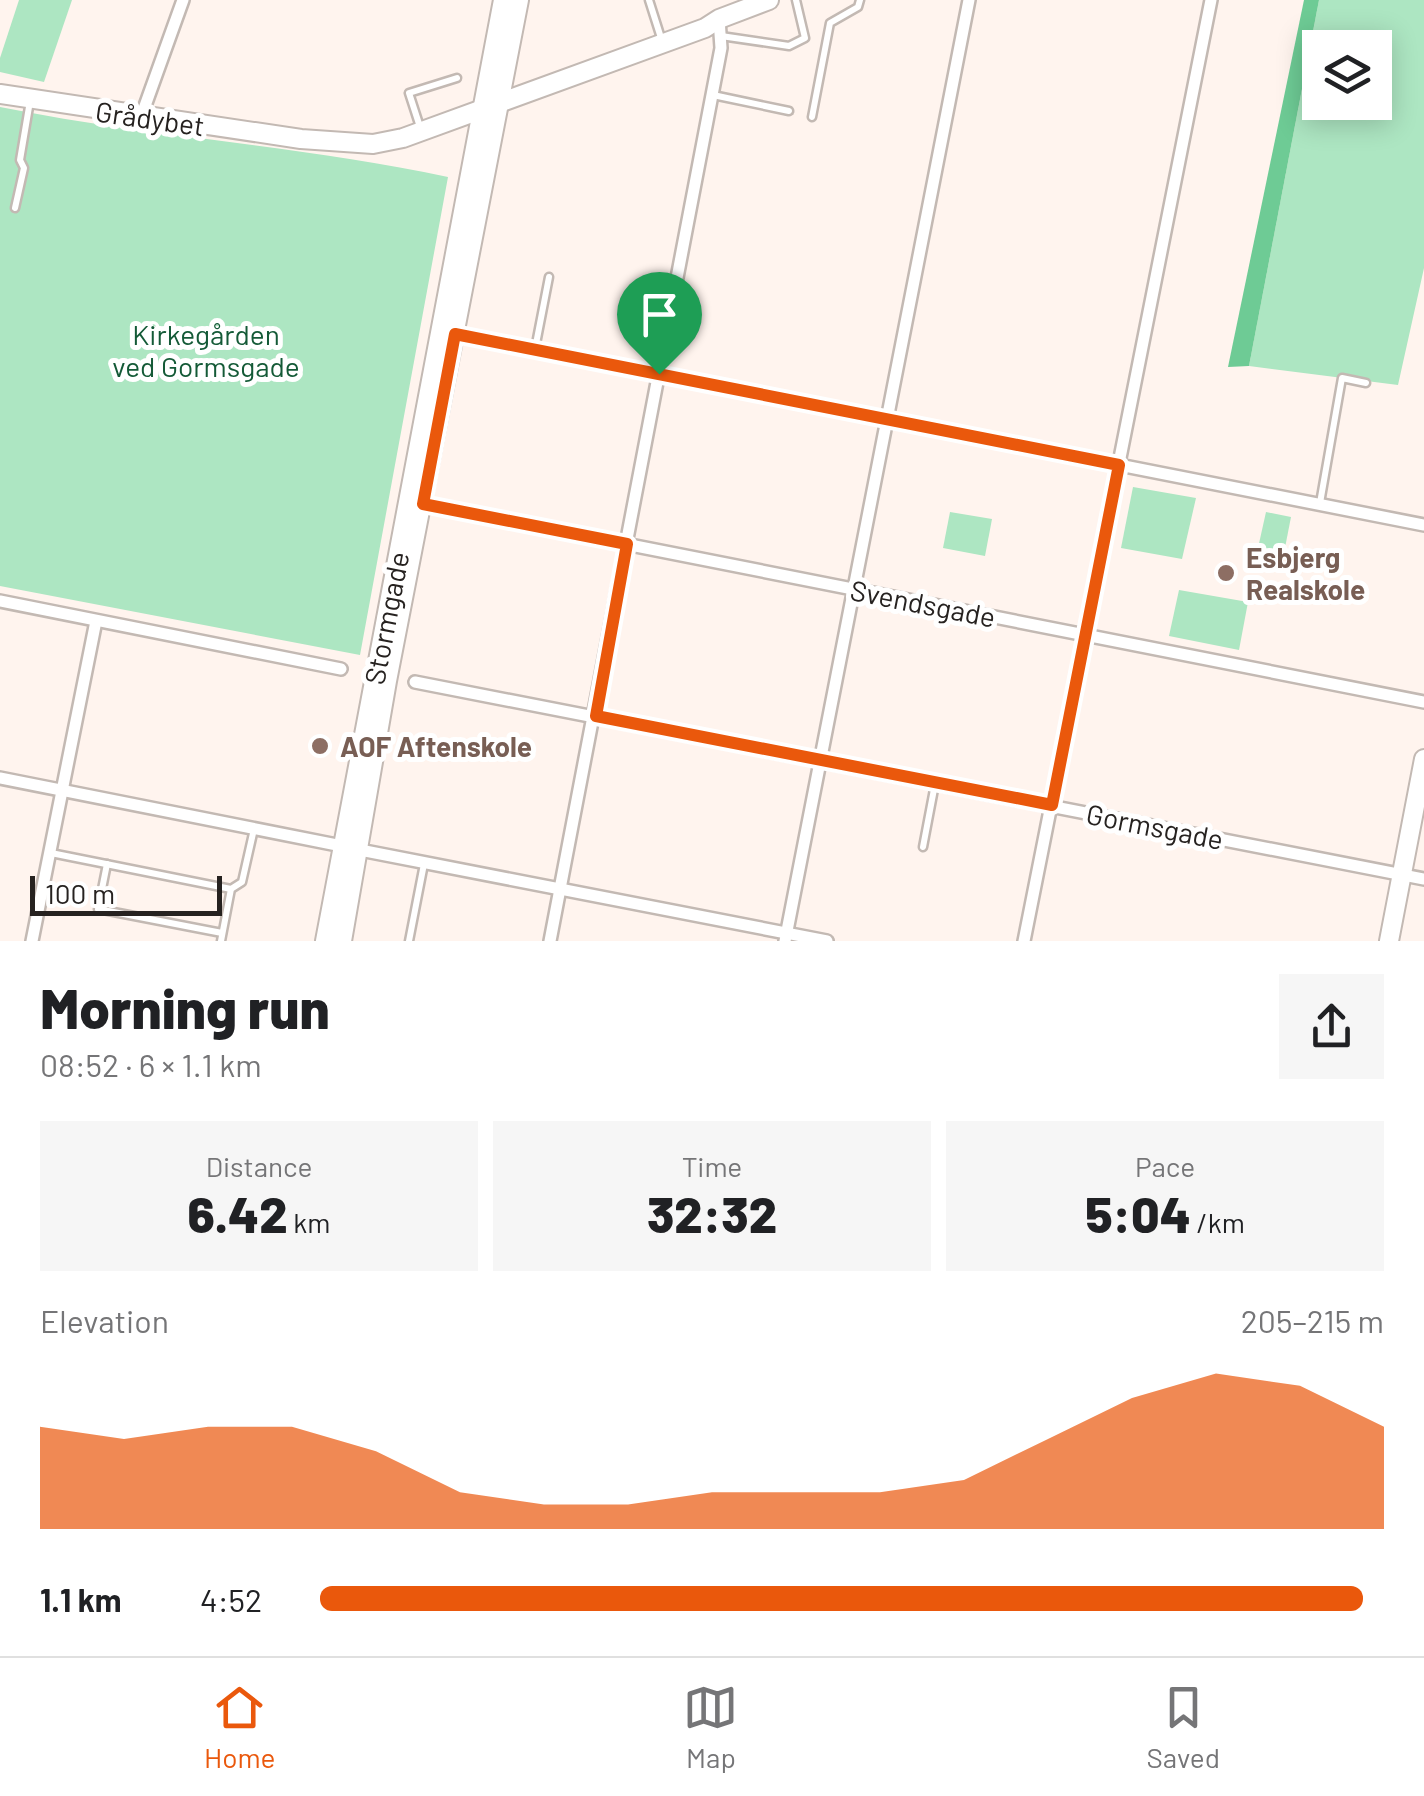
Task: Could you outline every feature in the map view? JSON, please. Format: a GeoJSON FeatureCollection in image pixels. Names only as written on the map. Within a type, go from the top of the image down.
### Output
{"type":"FeatureCollection","features":[{"type":"Feature","properties":{"kind":"street"},"geometry":{"type":"LineString","coordinates":[[141,117],[183,0]]}},
{"type":"Feature","properties":{"kind":"street","name":"Stormgade"},"geometry":{"type":"LineString","coordinates":[[325,941],[351,848],[387,681],[477,222],[502,0]]}},
{"type":"Feature","properties":{"kind":"street"},"geometry":{"type":"LineString","coordinates":[[492,100],[510,0]]}},
{"type":"Feature","properties":{"kind":"street","name":"Stormgade"},"geometry":{"type":"LineString","coordinates":[[342,941],[351,848],[470,180],[520,0]]}},
{"type":"Feature","properties":{"kind":"street","name":"Grådybet"},"geometry":{"type":"LineString","coordinates":[[0,94],[301,139],[351,137],[420,126],[702,20],[720,28],[768,0]]}},
{"type":"Feature","properties":{"kind":"street"},"geometry":{"type":"LineString","coordinates":[[786,937],[969,0]]}},
{"type":"Feature","properties":{"kind":"street"},"geometry":{"type":"LineString","coordinates":[[1024,941],[1211,0]]}},
{"type":"Feature","properties":{"kind":"street"},"geometry":{"type":"LineString","coordinates":[[550,941],[712,95],[720,28]]}},
{"type":"Feature","properties":{"kind":"street"},"geometry":{"type":"LineString","coordinates":[[455,334],[1424,525]]}},
{"type":"Feature","properties":{"kind":"street","name":"Svendsgade"},"geometry":{"type":"LineString","coordinates":[[423,504],[1424,702]]}},
{"type":"Feature","properties":{"kind":"street"},"geometry":{"type":"LineString","coordinates":[[0,601],[341,669]]}},
{"type":"Feature","properties":{"kind":"street"},"geometry":{"type":"LineString","coordinates":[[32,941],[96,621]]}},
{"type":"Feature","properties":{"kind":"street","name":"Gormsgade"},"geometry":{"type":"LineString","coordinates":[[415,682],[1424,879]]}},
{"type":"Feature","properties":{"kind":"street"},"geometry":{"type":"LineString","coordinates":[[1389,941],[1424,760]]}},
{"type":"Feature","properties":{"kind":"street"},"geometry":{"type":"LineString","coordinates":[[0,778],[560,888],[786,937],[827,941]]}},
{"type":"Feature","properties":{"kind":"lane"},"geometry":{"type":"LineString","coordinates":[[649,0],[661,38]]}},
{"type":"Feature","properties":{"kind":"lane"},"geometry":{"type":"LineString","coordinates":[[720,28],[789,46],[805,38],[796,0]]}},
{"type":"Feature","properties":{"kind":"lane"},"geometry":{"type":"LineString","coordinates":[[812,118],[830,23],[858,7],[860,0]]}},
{"type":"Feature","properties":{"kind":"lane"},"geometry":{"type":"LineString","coordinates":[[420,126],[410,93],[456,78]]}},
{"type":"Feature","properties":{"kind":"lane"},"geometry":{"type":"LineString","coordinates":[[712,95],[790,111]]}},
{"type":"Feature","properties":{"kind":"lane"},"geometry":{"type":"LineString","coordinates":[[15,208],[24,168],[20,160],[31,100]]}},
{"type":"Feature","properties":{"kind":"lane"},"geometry":{"type":"LineString","coordinates":[[535,350],[549,278]]}},
{"type":"Feature","properties":{"kind":"lane"},"geometry":{"type":"LineString","coordinates":[[1319,504],[1342,378],[1366,383]]}},
{"type":"Feature","properties":{"kind":"lane"},"geometry":{"type":"LineString","coordinates":[[924,847],[935,782]]}},
{"type":"Feature","properties":{"kind":"lane"},"geometry":{"type":"LineString","coordinates":[[50,852],[232,888],[242,882],[254,828]]}},
{"type":"Feature","properties":{"kind":"lane"},"geometry":{"type":"LineString","coordinates":[[409,941],[425,862]]}},
{"type":"Feature","properties":{"kind":"lane"},"geometry":{"type":"LineString","coordinates":[[107,864],[98,909],[222,937],[232,888]]}},
{"type":"Feature","properties":{"kind":"green space"},"geometry":{"type":"Polygon","coordinates":[[[19,0],[72,0],[44,82],[0,72],[0,58],[19,0]]]}},
{"type":"Feature","properties":{"kind":"green space"},"geometry":{"type":"Polygon","coordinates":[[[1304,0],[1319,0],[1313,30],[1302,30],[1302,89],[1249,366],[1228,367],[1304,0]]]}},
{"type":"Feature","properties":{"kind":"green space"},"geometry":{"type":"Polygon","coordinates":[[[1319,0],[1424,0],[1424,268],[1398,385],[1249,366],[1302,89],[1302,120],[1392,120],[1392,30],[1313,30],[1319,0]]]}},
{"type":"Feature","properties":{"kind":"green space","name":"Kirkegården ved Gormsgade"},"geometry":{"type":"Polygon","coordinates":[[[0,107],[448,177],[360,655],[0,586],[0,107]]]}},
{"type":"Feature","properties":{"kind":"green space"},"geometry":{"type":"Polygon","coordinates":[[[1133,487],[1196,498],[1182,559],[1121,548],[1133,487]]]}},
{"type":"Feature","properties":{"kind":"green space"},"geometry":{"type":"Polygon","coordinates":[[[950,512],[992,519],[985,556],[943,548],[950,512]]]}},
{"type":"Feature","properties":{"kind":"green space"},"geometry":{"type":"Polygon","coordinates":[[[1266,512],[1291,517],[1282,563],[1256,557],[1266,512]]]}},
{"type":"Feature","properties":{"kind":"green space"},"geometry":{"type":"Polygon","coordinates":[[[1179,590],[1248,602],[1239,650],[1169,636],[1179,590]]]}},
{"type":"Feature","properties":{"kind":"place","name":"Esbjerg Realskole"},"geometry":{"type":"Point","coordinates":[1226,573]}},
{"type":"Feature","properties":{"kind":"place","name":"AOF Aftenskole"},"geometry":{"type":"Point","coordinates":[320,746]}},
{"type":"Feature","properties":{"kind":"route"},"geometry":{"type":"LineString","coordinates":[[455,334],[659,374],[1119,465],[1052,805],[596,716],[627,544],[423,504],[455,334]]}}]}
